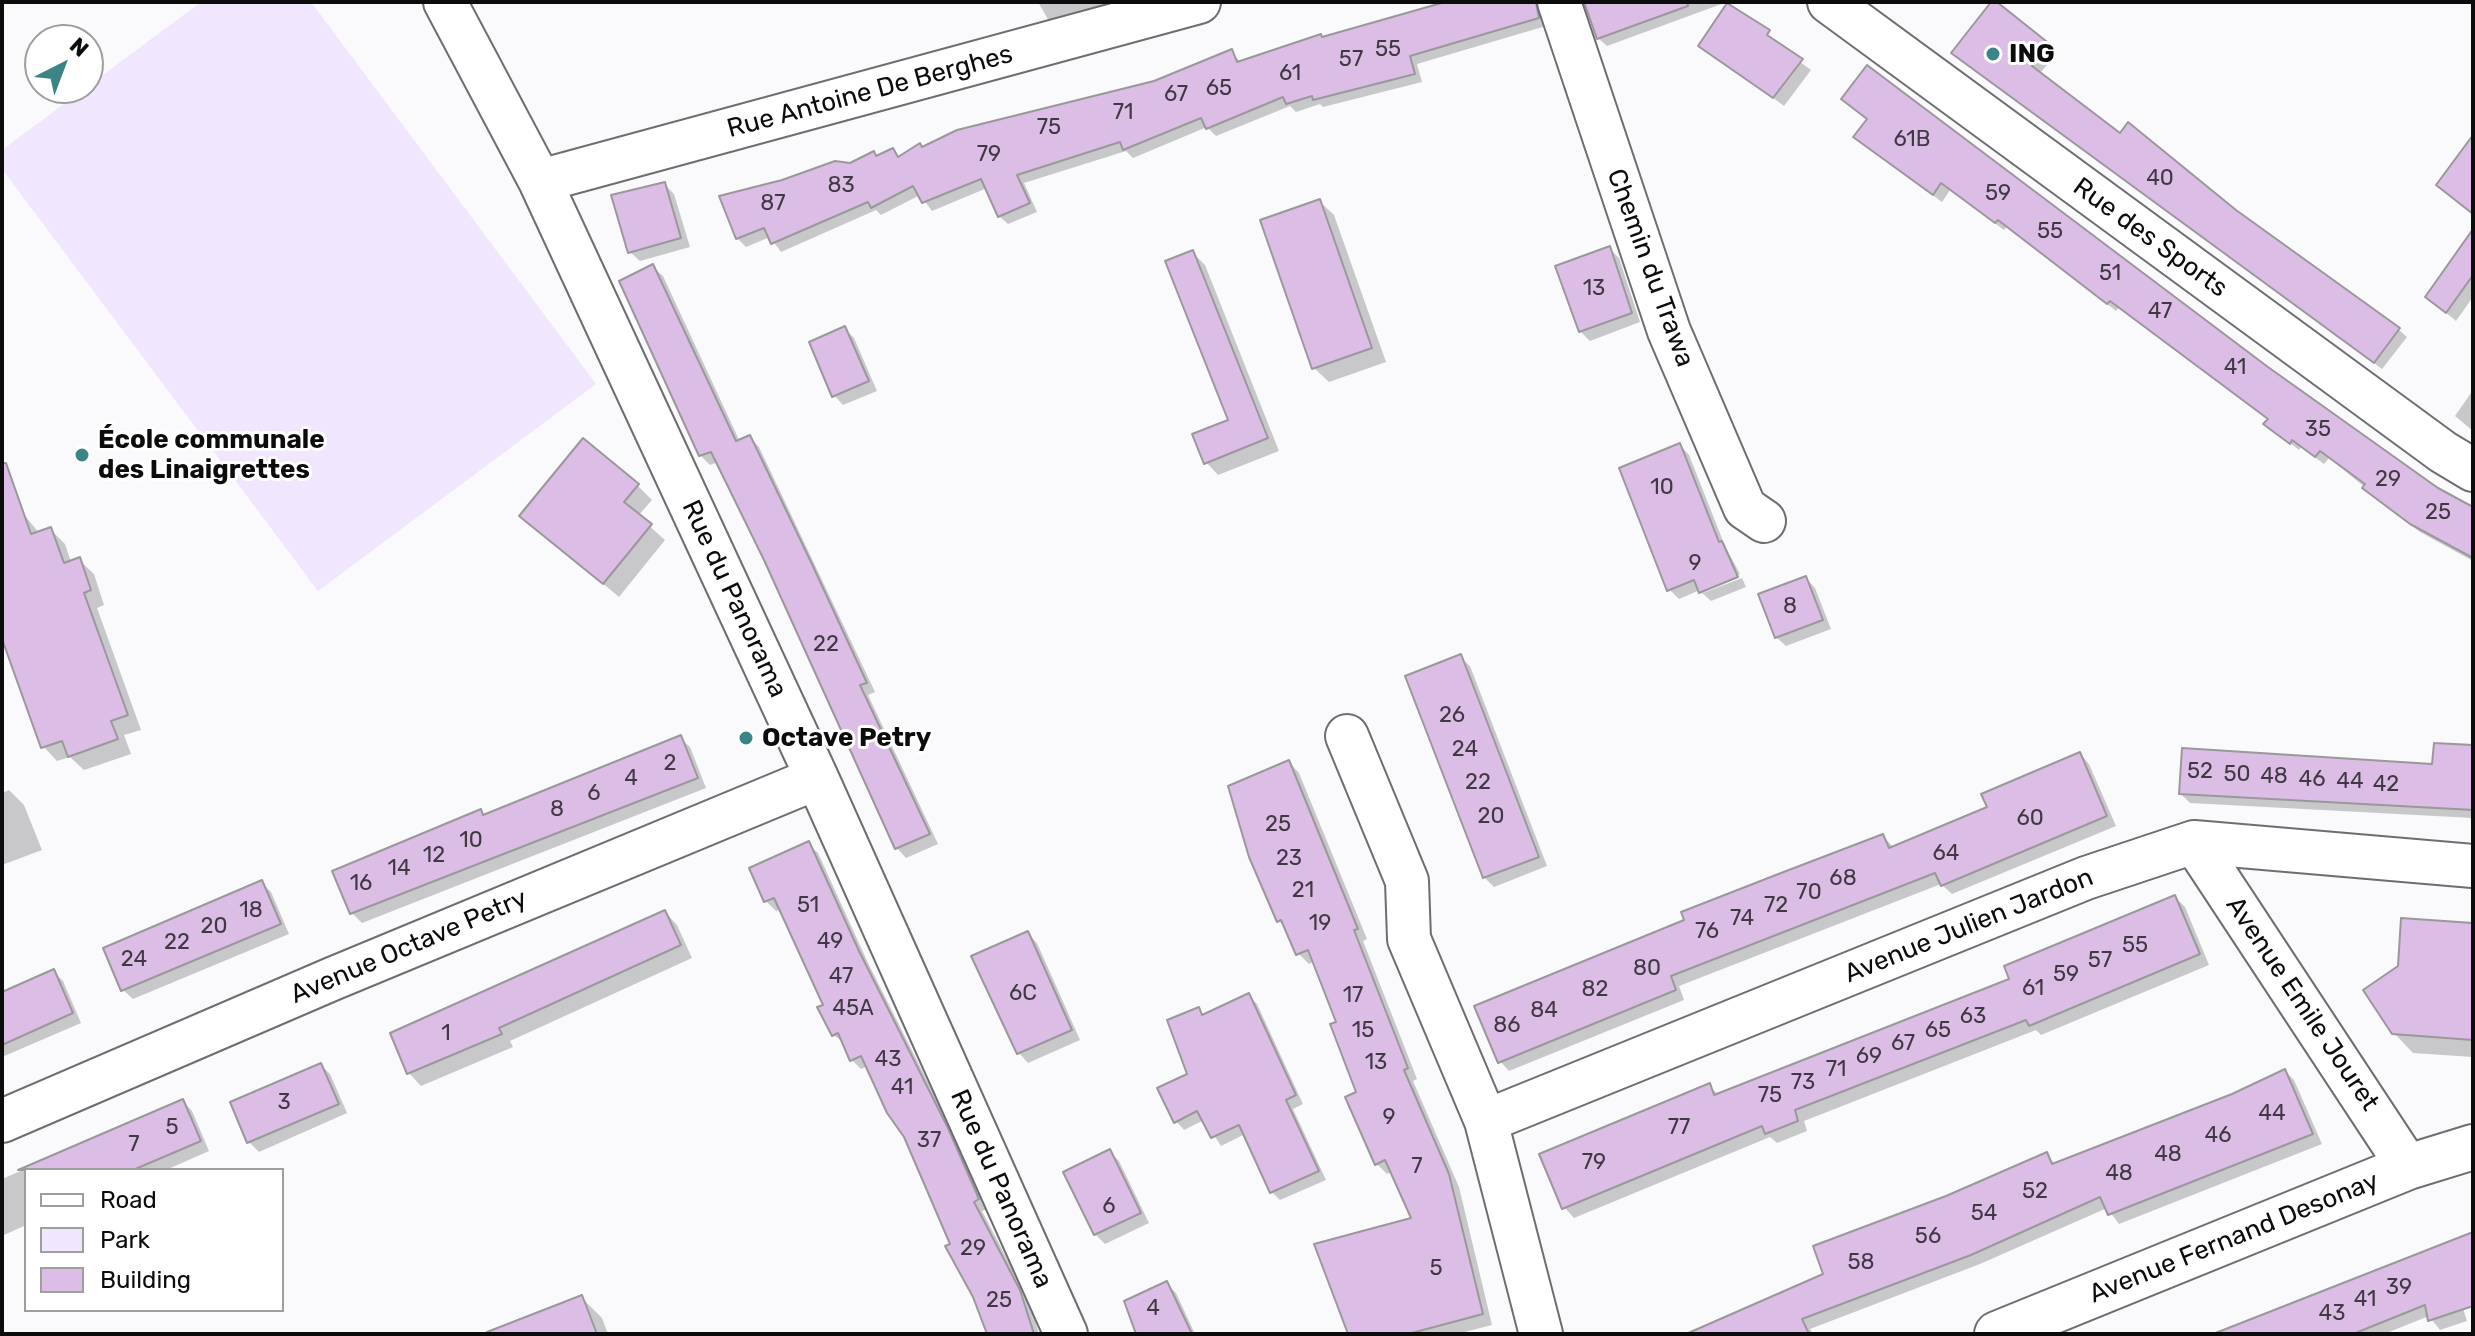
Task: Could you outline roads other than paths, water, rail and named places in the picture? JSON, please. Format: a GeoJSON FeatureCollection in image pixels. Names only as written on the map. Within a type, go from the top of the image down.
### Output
{"type":"FeatureCollection","features":[{"type":"Feature","properties":{"kind":"main road","name":"Avenue Fernand Desonay"},"geometry":{"type":"LineString","coordinates":[[1997,1334],[2408,1167],[2473,1147]]}},
{"type":"Feature","properties":{"kind":"street","name":"Rue du Panorama"},"geometry":{"type":"LineString","coordinates":[[445,2],[540,181],[817,778],[1066,1334]]}},
{"type":"Feature","properties":{"kind":"street","name":"Rue Antoine De Berghes"},"geometry":{"type":"LineString","coordinates":[[540,181],[1199,2]]}},
{"type":"Feature","properties":{"kind":"street","name":"Chemin du Trawa"},"geometry":{"type":"LineString","coordinates":[[1559,2],[1669,331],[1745,508],[1764,521]]}},
{"type":"Feature","properties":{"kind":"street","name":"Rue des Sports"},"geometry":{"type":"LineString","coordinates":[[1829,2],[2443,452],[2473,470]]}},
{"type":"Feature","properties":{"kind":"street"},"geometry":{"type":"LineString","coordinates":[[1347,736],[1407,881],[1409,939],[1486,1121],[1541,1334]]}},
{"type":"Feature","properties":{"kind":"street","name":"Avenue Octave Petry"},"geometry":{"type":"LineString","coordinates":[[2,1121],[332,979],[817,778]]}},
{"type":"Feature","properties":{"kind":"street","name":"Avenue Julien Jardon"},"geometry":{"type":"LineString","coordinates":[[1486,1121],[2086,878],[2194,842],[2473,866]]}},
{"type":"Feature","properties":{"kind":"street","name":"Avenue Emile Jouret"},"geometry":{"type":"LineString","coordinates":[[2194,842],[2408,1167]]}},
{"type":"Feature","properties":{"kind":"place","name":"ING"},"geometry":{"type":"Point","coordinates":[1993,54]}},
{"type":"Feature","properties":{"kind":"place","name":"École communale des Linaigrettes"},"geometry":{"type":"Point","coordinates":[82,455]}},
{"type":"Feature","properties":{"kind":"place","name":"Octave Petry"},"geometry":{"type":"Point","coordinates":[746,738]}}]}
